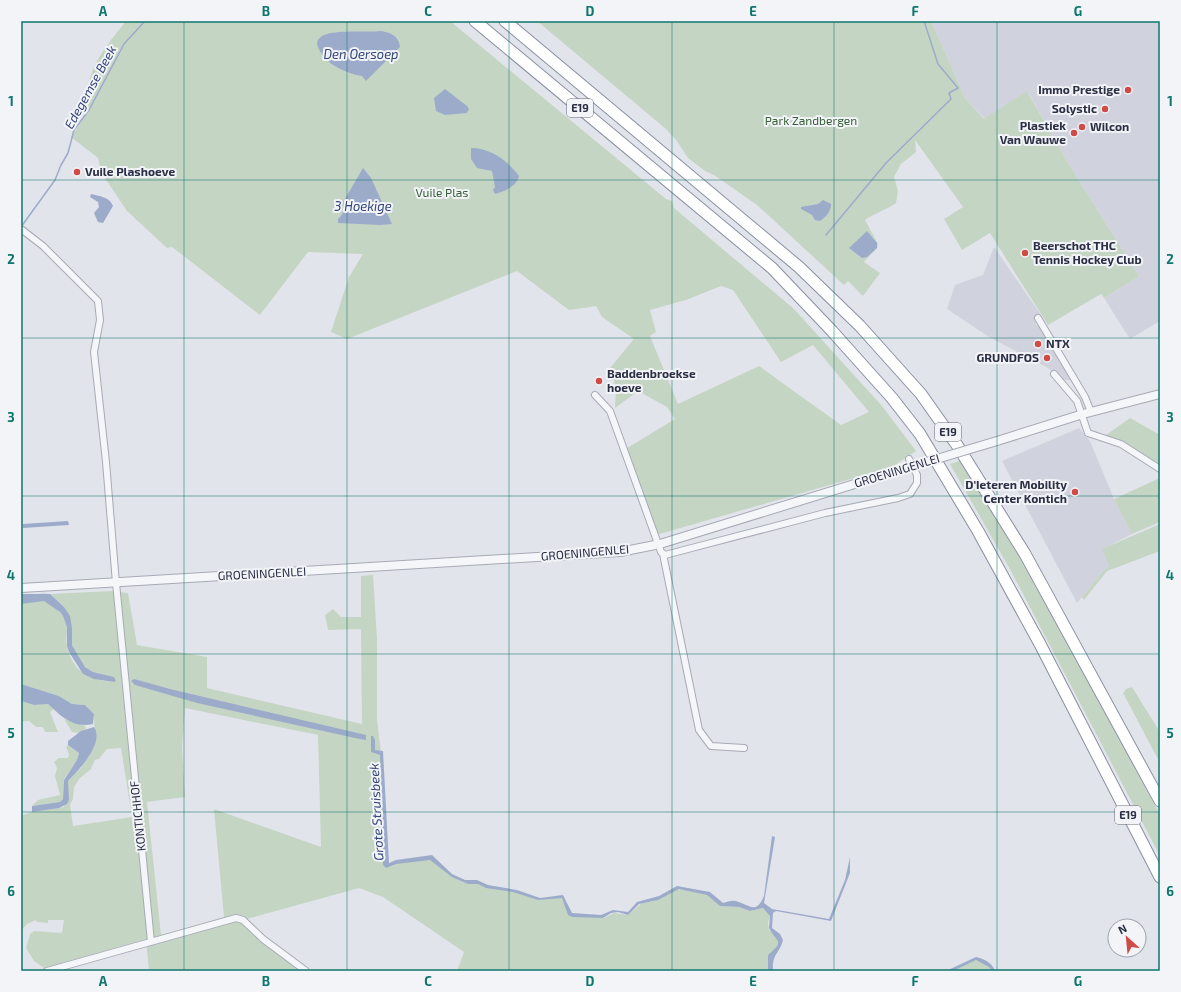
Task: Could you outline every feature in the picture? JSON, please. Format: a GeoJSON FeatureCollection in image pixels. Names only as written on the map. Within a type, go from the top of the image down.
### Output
{"type":"FeatureCollection","features":[{"type":"Feature","properties":{"kind":"highway","name":"E19"},"geometry":{"type":"LineString","coordinates":[[476,21],[772,268],[832,331],[892,398],[920,434],[982,538],[1040,644],[1160,877]]}},
{"type":"Feature","properties":{"kind":"highway","name":"E19"},"geometry":{"type":"LineString","coordinates":[[505,21],[799,267],[860,326],[921,394],[958,445],[1025,554],[1160,801]]}},
{"type":"Feature","properties":{"kind":"street"},"geometry":{"type":"LineString","coordinates":[[21,229],[43,246],[98,301],[100,320],[94,352],[106,462],[116,583]]}},
{"type":"Feature","properties":{"kind":"street"},"geometry":{"type":"LineString","coordinates":[[1038,318],[1085,397],[1088,433],[1121,444],[1160,469]]}},
{"type":"Feature","properties":{"kind":"street"},"geometry":{"type":"LineString","coordinates":[[1054,374],[1087,413]]}},
{"type":"Feature","properties":{"kind":"street","name":"GROENINGENLEI"},"geometry":{"type":"LineString","coordinates":[[21,588],[620,552],[660,544],[1087,413],[1160,394]]}},
{"type":"Feature","properties":{"kind":"street"},"geometry":{"type":"LineString","coordinates":[[595,395],[610,411],[660,544],[700,730],[710,746],[744,748]]}},
{"type":"Feature","properties":{"kind":"street"},"geometry":{"type":"LineString","coordinates":[[663,554],[686,550],[825,513],[898,498],[910,494],[917,483],[917,475],[909,459]]}},
{"type":"Feature","properties":{"kind":"street","name":"KONTICHHOF"},"geometry":{"type":"LineString","coordinates":[[116,583],[151,942]]}},
{"type":"Feature","properties":{"kind":"street"},"geometry":{"type":"LineString","coordinates":[[47,971],[238,918],[306,971]]}},
{"type":"Feature","properties":{"kind":"shaded area"},"geometry":{"type":"Polygon","coordinates":[[[931,21],[1160,21],[1160,325],[1158,322],[1130,339],[1104,298],[1139,276],[1068,163],[1028,92],[985,119],[965,98],[931,21]]]}},
{"type":"Feature","properties":{"kind":"shaded area"},"geometry":{"type":"Polygon","coordinates":[[[994,247],[1041,315],[1036,318],[1036,325],[1041,327],[1073,380],[1061,380],[1048,368],[989,337],[947,309],[955,285],[983,275],[994,247]]]}},
{"type":"Feature","properties":{"kind":"shaded area"},"geometry":{"type":"Polygon","coordinates":[[[1079,428],[1090,441],[1114,499],[1132,534],[1103,549],[1110,566],[1104,570],[1077,603],[1002,461],[1079,428]]]}},
{"type":"Feature","properties":{"kind":"green space","name":"Vuile Plas"},"geometry":{"type":"Polygon","coordinates":[[[126,21],[450,21],[666,199],[672,201],[674,208],[794,309],[882,406],[916,451],[892,467],[656,535],[624,450],[675,419],[667,407],[638,391],[615,408],[616,388],[610,368],[634,339],[602,317],[596,306],[569,310],[517,271],[347,339],[331,332],[349,277],[363,254],[308,252],[260,315],[172,247],[167,248],[127,211],[101,172],[98,158],[71,137],[89,110],[89,84],[97,62],[103,51],[126,21]],[[721,286],[686,300],[650,310],[656,332],[650,336],[678,404],[759,366],[841,425],[869,412],[813,345],[781,362],[733,290],[721,286]]]}},
{"type":"Feature","properties":{"kind":"green space","name":"Park Zandbergen"},"geometry":{"type":"Polygon","coordinates":[[[537,21],[931,21],[965,98],[984,119],[1027,91],[1068,163],[1139,276],[1104,298],[1101,294],[1048,325],[990,233],[962,250],[944,219],[963,207],[915,140],[916,152],[901,164],[894,177],[898,191],[896,203],[865,220],[878,244],[877,248],[864,262],[880,273],[863,296],[848,281],[844,285],[757,205],[688,158],[677,141],[666,129],[537,21]]]}},
{"type":"Feature","properties":{"kind":"green space"},"geometry":{"type":"Polygon","coordinates":[[[1130,418],[1160,435],[1160,465],[1124,442],[1106,435],[1130,418]]]}},
{"type":"Feature","properties":{"kind":"green space"},"geometry":{"type":"Polygon","coordinates":[[[962,460],[1020,556],[1160,815],[1160,856],[1011,571],[950,464],[962,460]]]}},
{"type":"Feature","properties":{"kind":"green space"},"geometry":{"type":"Polygon","coordinates":[[[1160,478],[1160,522],[1132,534],[1114,499],[1160,478]]]}},
{"type":"Feature","properties":{"kind":"green space"},"geometry":{"type":"Polygon","coordinates":[[[1160,524],[1160,551],[1107,571],[1084,600],[1082,597],[1109,566],[1102,549],[1160,524]]]}},
{"type":"Feature","properties":{"kind":"green space"},"geometry":{"type":"Polygon","coordinates":[[[373,575],[377,639],[377,720],[381,752],[385,864],[431,857],[451,875],[464,881],[477,882],[487,887],[507,889],[540,899],[562,896],[570,915],[604,918],[614,913],[628,915],[642,903],[654,901],[676,890],[683,889],[707,895],[721,906],[739,907],[750,911],[763,908],[768,912],[770,918],[768,922],[769,930],[780,940],[773,952],[770,971],[457,971],[464,952],[383,897],[359,888],[243,920],[306,971],[149,971],[146,939],[44,968],[34,961],[26,948],[30,934],[34,931],[62,933],[64,920],[48,920],[48,923],[37,922],[36,920],[27,924],[21,931],[21,816],[32,812],[64,807],[68,781],[81,768],[95,745],[94,714],[85,705],[72,704],[59,696],[21,684],[21,596],[46,593],[47,602],[60,613],[66,622],[67,646],[74,663],[78,669],[90,677],[105,681],[116,681],[114,677],[93,672],[85,667],[72,645],[72,628],[64,607],[50,594],[112,591],[128,593],[137,645],[207,657],[207,688],[362,724],[361,629],[328,630],[325,615],[333,609],[341,617],[361,617],[361,576],[373,575]],[[185,708],[182,747],[185,797],[147,802],[161,935],[224,917],[214,809],[321,847],[318,735],[185,708]],[[121,748],[107,749],[99,759],[95,760],[91,769],[79,779],[74,787],[73,799],[70,805],[73,826],[132,817],[121,748]]]}},
{"type":"Feature","properties":{"kind":"green space"},"geometry":{"type":"Polygon","coordinates":[[[1132,687],[1160,732],[1160,763],[1123,693],[1126,689],[1132,687]]]}},
{"type":"Feature","properties":{"kind":"green space"},"geometry":{"type":"Polygon","coordinates":[[[21,701],[34,705],[48,704],[54,709],[50,712],[58,732],[45,732],[43,727],[36,727],[29,721],[21,721],[21,701]]]}},
{"type":"Feature","properties":{"kind":"green space"},"geometry":{"type":"Polygon","coordinates":[[[64,719],[85,726],[86,729],[79,733],[72,732],[64,719]]]}},
{"type":"Feature","properties":{"kind":"green space"},"geometry":{"type":"Polygon","coordinates":[[[68,745],[79,753],[77,760],[64,779],[63,799],[60,802],[32,806],[38,800],[60,795],[55,776],[57,768],[54,762],[59,758],[68,758],[69,754],[66,747],[68,745]]]}},
{"type":"Feature","properties":{"kind":"green space"},"geometry":{"type":"Polygon","coordinates":[[[975,958],[989,964],[993,971],[949,971],[975,958]]]}},
{"type":"Feature","properties":{"kind":"water","name":"Den Oersoep"},"geometry":{"type":"Polygon","coordinates":[[[347,32],[387,32],[396,37],[400,47],[366,81],[362,76],[348,72],[333,65],[326,59],[318,48],[318,40],[324,35],[347,32]]]}},
{"type":"Feature","properties":{"kind":"water"},"geometry":{"type":"Polygon","coordinates":[[[445,89],[467,106],[469,109],[467,113],[445,115],[436,111],[434,98],[445,89]]]}},
{"type":"Feature","properties":{"kind":"water"},"geometry":{"type":"Polygon","coordinates":[[[471,148],[485,150],[498,156],[515,170],[519,176],[518,180],[513,186],[495,194],[493,190],[495,187],[492,171],[477,168],[471,159],[471,148]]]}},
{"type":"Feature","properties":{"kind":"water","name":"3 Hoekige"},"geometry":{"type":"Polygon","coordinates":[[[363,168],[371,178],[392,224],[380,225],[338,223],[338,219],[343,212],[342,204],[363,168]]]}},
{"type":"Feature","properties":{"kind":"water"},"geometry":{"type":"Polygon","coordinates":[[[91,194],[101,196],[112,203],[113,206],[103,223],[98,222],[94,213],[99,207],[98,202],[90,197],[91,194]]]}},
{"type":"Feature","properties":{"kind":"water"},"geometry":{"type":"Polygon","coordinates":[[[823,200],[831,204],[831,207],[828,214],[820,221],[815,220],[812,215],[801,209],[801,207],[818,204],[823,200]]]}},
{"type":"Feature","properties":{"kind":"water"},"geometry":{"type":"Polygon","coordinates":[[[867,231],[877,243],[877,248],[867,257],[862,258],[849,248],[867,231]]]}},
{"type":"Feature","properties":{"kind":"water"},"geometry":{"type":"Polygon","coordinates":[[[68,521],[69,525],[23,528],[23,524],[68,521]]]}},
{"type":"Feature","properties":{"kind":"water"},"geometry":{"type":"Polygon","coordinates":[[[21,594],[50,594],[64,607],[70,616],[72,645],[85,667],[93,672],[114,677],[116,681],[94,679],[83,674],[69,652],[67,646],[67,627],[60,612],[44,601],[21,604],[21,594]]]}},
{"type":"Feature","properties":{"kind":"water"},"geometry":{"type":"Polygon","coordinates":[[[134,679],[170,689],[366,735],[366,740],[197,703],[135,685],[131,681],[134,679]]]}},
{"type":"Feature","properties":{"kind":"water"},"geometry":{"type":"Polygon","coordinates":[[[21,684],[59,696],[72,704],[85,705],[94,714],[93,724],[79,725],[73,723],[63,717],[48,704],[34,705],[21,701],[21,684]]]}},
{"type":"Feature","properties":{"kind":"water"},"geometry":{"type":"Polygon","coordinates":[[[94,727],[96,741],[93,748],[84,764],[68,781],[69,800],[67,804],[59,808],[32,812],[32,806],[60,802],[63,799],[64,780],[77,760],[79,753],[68,745],[68,741],[81,731],[94,727]]]}},
{"type":"Feature","properties":{"kind":"water"},"geometry":{"type":"Polygon","coordinates":[[[371,736],[373,736],[375,740],[375,750],[383,751],[389,863],[396,860],[432,855],[452,874],[465,880],[477,880],[488,885],[517,890],[540,898],[563,895],[572,913],[601,915],[613,910],[628,912],[637,902],[659,896],[677,886],[710,892],[723,903],[734,901],[755,907],[761,902],[764,896],[772,836],[775,837],[764,903],[772,909],[829,919],[845,880],[850,857],[850,873],[831,921],[776,911],[773,913],[772,928],[780,934],[783,940],[775,957],[773,971],[768,971],[768,955],[776,947],[778,942],[769,928],[770,916],[763,908],[750,911],[739,907],[720,906],[707,895],[679,889],[658,900],[639,904],[628,915],[618,912],[611,913],[603,918],[572,917],[568,915],[562,898],[538,900],[513,892],[486,888],[478,884],[468,884],[452,877],[430,860],[396,864],[386,868],[383,865],[380,755],[371,752],[371,736]]]}},
{"type":"Feature","properties":{"kind":"water"},"geometry":{"type":"Polygon","coordinates":[[[976,957],[990,963],[995,971],[992,971],[989,967],[976,960],[953,971],[946,971],[976,957]]]}},
{"type":"Feature","properties":{"kind":"waterway","name":"Edegemse Beek"},"geometry":{"type":"LineString","coordinates":[[21,227],[55,180],[68,153],[74,130],[89,110],[124,44],[145,21]]}},
{"type":"Feature","properties":{"kind":"waterway"},"geometry":{"type":"LineString","coordinates":[[826,235],[886,163],[951,99],[949,93],[958,88],[938,64],[924,21]]}},
{"type":"Feature","properties":{"kind":"place","name":"Immo Prestige"},"geometry":{"type":"Point","coordinates":[1128,90]}},
{"type":"Feature","properties":{"kind":"place","name":"Solystic"},"geometry":{"type":"Point","coordinates":[1105,109]}},
{"type":"Feature","properties":{"kind":"place","name":"Wilcon"},"geometry":{"type":"Point","coordinates":[1082,127]}},
{"type":"Feature","properties":{"kind":"place","name":"Plastiek Van Wauwe"},"geometry":{"type":"Point","coordinates":[1074,133]}},
{"type":"Feature","properties":{"kind":"place","name":"Vuile Plashoeve"},"geometry":{"type":"Point","coordinates":[77,172]}},
{"type":"Feature","properties":{"kind":"place","name":"Beerschot THC Tennis Hockey Club"},"geometry":{"type":"Point","coordinates":[1025,253]}},
{"type":"Feature","properties":{"kind":"place","name":"NTX"},"geometry":{"type":"Point","coordinates":[1038,344]}},
{"type":"Feature","properties":{"kind":"place","name":"GRUNDFOS"},"geometry":{"type":"Point","coordinates":[1047,358]}},
{"type":"Feature","properties":{"kind":"place","name":"Baddenbroekse hoeve"},"geometry":{"type":"Point","coordinates":[599,381]}},
{"type":"Feature","properties":{"kind":"place","name":"D’Ieteren Mobility Center Kontich"},"geometry":{"type":"Point","coordinates":[1075,492]}},
{"type":"Feature","properties":{"kind":"water label","name":"Grote Struisbeek"},"geometry":{"type":"Point","coordinates":[376,812]}}]}
